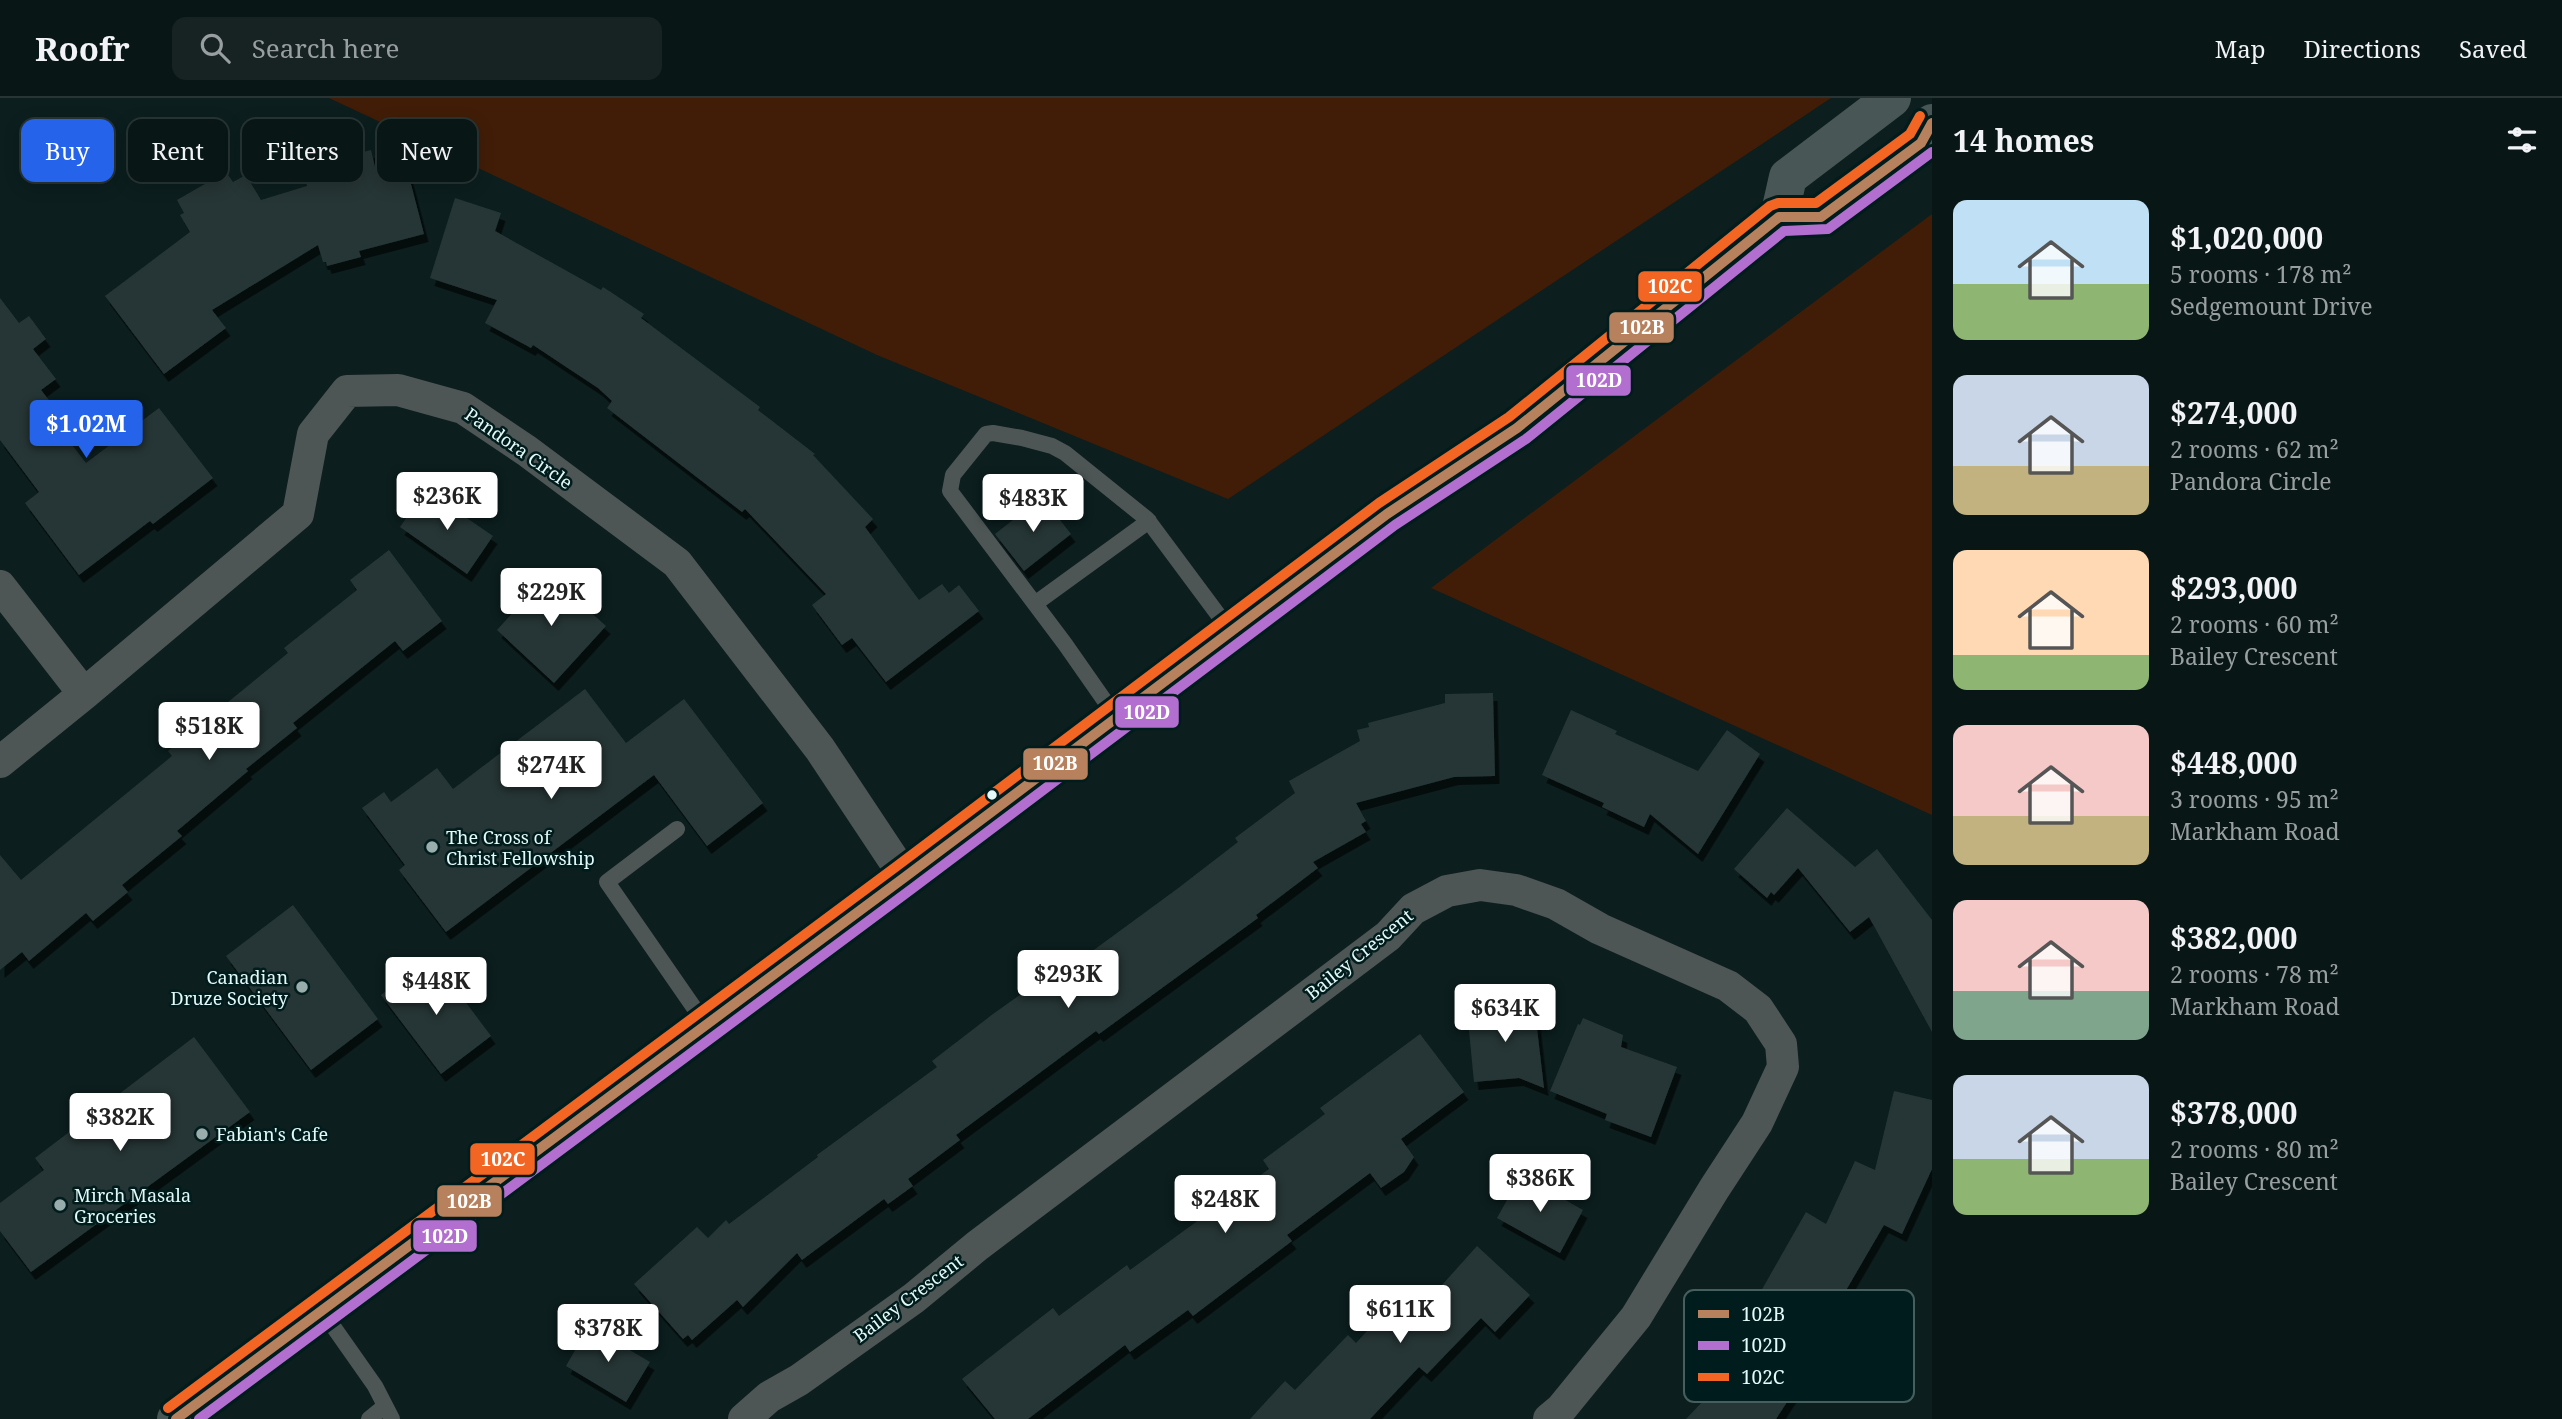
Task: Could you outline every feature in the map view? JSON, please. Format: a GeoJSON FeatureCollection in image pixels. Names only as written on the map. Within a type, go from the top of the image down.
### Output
{"type":"FeatureCollection","features":[{"type":"Feature","properties":{"kind":"main road"},"geometry":{"type":"LineString","coordinates":[[176,1419],[323,1312],[1387,514],[1517,428],[1779,217],[1788,177],[1892,98]]}},
{"type":"Feature","properties":{"kind":"main road"},"geometry":{"type":"LineString","coordinates":[[1779,217],[1821,217],[1921,143],[1932,123]]}},
{"type":"Feature","properties":{"kind":"street","name":"Pandora Circle"},"geometry":{"type":"LineString","coordinates":[[0,762],[298,514],[313,435],[347,391],[398,390],[463,408],[527,451],[677,564],[820,749],[905,877]]}},
{"type":"Feature","properties":{"kind":"street"},"geometry":{"type":"LineString","coordinates":[[0,586],[84,694]]}},
{"type":"Feature","properties":{"kind":"street","name":"Bailey Crescent"},"geometry":{"type":"LineString","coordinates":[[744,1419],[769,1396],[799,1380],[914,1298],[977,1246],[1388,936],[1413,909],[1447,891],[1480,885],[1516,890],[1556,904],[1600,929],[1728,986],[1758,1009],[1781,1044],[1783,1067],[1757,1123],[1636,1317],[1561,1409],[1549,1419]]}},
{"type":"Feature","properties":{"kind":"lane"},"geometry":{"type":"LineString","coordinates":[[1116,717],[1036,603],[950,491],[953,475],[982,437],[993,433],[1052,446],[1065,453],[1149,521],[1231,632]]}},
{"type":"Feature","properties":{"kind":"lane"},"geometry":{"type":"LineString","coordinates":[[1036,603],[1149,521]]}},
{"type":"Feature","properties":{"kind":"lane"},"geometry":{"type":"LineString","coordinates":[[677,829],[607,882],[706,1025]]}},
{"type":"Feature","properties":{"kind":"lane"},"geometry":{"type":"LineString","coordinates":[[323,1312],[375,1386],[389,1413],[369,1419]]}},
{"type":"Feature","properties":{"kind":"shaded area"},"geometry":{"type":"Polygon","coordinates":[[[329,98],[1831,98],[1228,499],[877,355],[477,167],[477,119],[377,121],[329,98]]]}},
{"type":"Feature","properties":{"kind":"shaded area"},"geometry":{"type":"Polygon","coordinates":[[[1932,214],[1932,815],[1431,588],[1932,214]]]}},
{"type":"Feature","properties":{"kind":"building"},"geometry":{"type":"Polygon","coordinates":[[[371,150],[377,166],[377,182],[410,182],[424,234],[359,251],[361,257],[327,266],[326,262],[323,262],[318,245],[212,310],[226,328],[164,374],[105,296],[190,232],[180,215],[184,213],[177,200],[208,182],[228,182],[228,175],[233,182],[242,177],[242,182],[250,182],[261,200],[307,186],[306,182],[363,182],[363,152],[371,150]]]}},
{"type":"Feature","properties":{"kind":"building"},"geometry":{"type":"Polygon","coordinates":[[[455,198],[501,213],[495,231],[601,290],[603,287],[644,314],[641,318],[760,407],[758,410],[815,454],[813,455],[873,519],[865,527],[919,600],[942,584],[949,593],[959,585],[979,611],[886,682],[852,638],[842,645],[812,605],[826,594],[745,509],[742,512],[607,408],[612,401],[598,388],[533,345],[531,348],[485,323],[497,300],[430,278],[455,198]]]}},
{"type":"Feature","properties":{"kind":"building"},"geometry":{"type":"Polygon","coordinates":[[[0,298],[19,323],[29,316],[46,339],[33,349],[56,379],[41,390],[60,414],[52,419],[86,463],[159,408],[213,478],[153,524],[150,521],[79,575],[25,503],[39,492],[0,440],[0,298]]]}},
{"type":"Feature","properties":{"kind":"building"},"geometry":{"type":"Polygon","coordinates":[[[426,490],[493,536],[467,574],[400,527],[426,490]]]}},
{"type":"Feature","properties":{"kind":"building"},"geometry":{"type":"Polygon","coordinates":[[[1042,497],[1071,534],[1024,571],[995,534],[1042,497]]]}},
{"type":"Feature","properties":{"kind":"building"},"geometry":{"type":"Polygon","coordinates":[[[389,550],[442,621],[403,651],[395,641],[293,723],[297,728],[246,769],[248,771],[177,831],[182,836],[122,885],[128,892],[93,921],[86,913],[29,961],[22,952],[0,970],[0,855],[21,880],[172,756],[168,751],[288,653],[284,648],[357,590],[350,580],[389,550]]]}},
{"type":"Feature","properties":{"kind":"building"},"geometry":{"type":"Polygon","coordinates":[[[548,574],[606,626],[554,683],[497,630],[548,574]]]}},
{"type":"Feature","properties":{"kind":"building"},"geometry":{"type":"Polygon","coordinates":[[[585,689],[626,743],[684,699],[763,803],[707,846],[654,775],[446,932],[399,870],[405,865],[362,808],[384,792],[391,802],[437,768],[453,789],[585,689]]]}},
{"type":"Feature","properties":{"kind":"building"},"geometry":{"type":"Polygon","coordinates":[[[1493,693],[1495,776],[1454,777],[1356,803],[1366,821],[1361,824],[1366,832],[1313,862],[1318,868],[1256,915],[1258,918],[1099,1034],[1096,1031],[956,1135],[960,1140],[908,1179],[913,1186],[888,1204],[884,1199],[802,1260],[797,1253],[743,1307],[737,1300],[692,1340],[688,1335],[683,1339],[634,1284],[697,1227],[708,1238],[726,1220],[729,1224],[937,1067],[932,1061],[993,1014],[1031,987],[1057,977],[1177,889],[1238,842],[1235,838],[1295,793],[1289,781],[1360,741],[1357,730],[1369,727],[1368,723],[1445,703],[1445,694],[1493,693]]]}},
{"type":"Feature","properties":{"kind":"building"},"geometry":{"type":"Polygon","coordinates":[[[1571,710],[1617,731],[1615,734],[1698,771],[1727,730],[1760,754],[1698,854],[1650,814],[1644,827],[1602,807],[1604,803],[1542,775],[1571,710]]]}},
{"type":"Feature","properties":{"kind":"building"},"geometry":{"type":"Polygon","coordinates":[[[1787,808],[1855,867],[1877,849],[1932,920],[1932,1032],[1869,917],[1850,932],[1798,868],[1774,895],[1771,892],[1767,898],[1734,869],[1787,808]]]}},
{"type":"Feature","properties":{"kind":"building","name":"Canadian Druze Society"},"geometry":{"type":"Polygon","coordinates":[[[293,905],[378,1019],[311,1070],[226,956],[293,905]]]}},
{"type":"Feature","properties":{"kind":"building"},"geometry":{"type":"Polygon","coordinates":[[[428,959],[461,1003],[464,1000],[491,1036],[441,1074],[381,995],[428,959]]]}},
{"type":"Feature","properties":{"kind":"building"},"geometry":{"type":"Polygon","coordinates":[[[1534,1003],[1544,1088],[1519,1078],[1474,1082],[1467,1010],[1534,1003]]]}},
{"type":"Feature","properties":{"kind":"building"},"geometry":{"type":"Polygon","coordinates":[[[1583,1018],[1623,1035],[1621,1047],[1677,1067],[1651,1137],[1605,1120],[1607,1114],[1550,1091],[1583,1018]]]}},
{"type":"Feature","properties":{"kind":"building"},"geometry":{"type":"Polygon","coordinates":[[[1420,1034],[1464,1092],[1401,1139],[1414,1157],[1404,1172],[1381,1188],[1370,1173],[1287,1235],[1292,1241],[1193,1316],[1188,1310],[1130,1352],[1125,1345],[1028,1419],[995,1419],[962,1379],[1053,1308],[1059,1316],[1127,1265],[1130,1270],[1269,1169],[1263,1160],[1325,1114],[1320,1108],[1420,1034]]]}},
{"type":"Feature","properties":{"kind":"building"},"geometry":{"type":"Polygon","coordinates":[[[194,1037],[250,1112],[31,1272],[0,1231],[0,1203],[44,1170],[35,1158],[194,1037]]]}},
{"type":"Feature","properties":{"kind":"building"},"geometry":{"type":"Polygon","coordinates":[[[1894,1091],[1932,1100],[1932,1169],[1902,1234],[1884,1225],[1846,1290],[1762,1290],[1806,1212],[1826,1224],[1855,1161],[1875,1170],[1894,1091]]]}},
{"type":"Feature","properties":{"kind":"building"},"geometry":{"type":"Polygon","coordinates":[[[1521,1175],[1583,1210],[1560,1253],[1497,1218],[1521,1175]]]}},
{"type":"Feature","properties":{"kind":"building"},"geometry":{"type":"Polygon","coordinates":[[[1477,1246],[1530,1295],[1495,1332],[1481,1318],[1427,1374],[1419,1367],[1370,1419],[1250,1419],[1285,1381],[1295,1390],[1348,1335],[1356,1343],[1407,1287],[1425,1304],[1477,1246]]]}},
{"type":"Feature","properties":{"kind":"building"},"geometry":{"type":"Polygon","coordinates":[[[589,1326],[650,1362],[626,1402],[566,1366],[589,1326]]]}},
{"type":"Feature","properties":{"kind":"building"},"geometry":{"type":"Polygon","coordinates":[[[1702,1402],[1787,1402],[1776,1419],[1686,1419],[1702,1402]]]}},
{"type":"Feature","properties":{"kind":"transit line","name":"102C"},"geometry":{"type":"LineString","coordinates":[[168,1408],[897,866],[1379,503],[1509,417],[1770,206],[1778,203],[1816,203],[1910,134],[1920,116]]}},
{"type":"Feature","properties":{"kind":"transit line","name":"102B"},"geometry":{"type":"LineString","coordinates":[[176,1419],[905,877],[1387,514],[1517,428],[1779,217],[1821,217],[1921,143],[1932,123]]}},
{"type":"Feature","properties":{"kind":"transit line","name":"102D"},"geometry":{"type":"LineString","coordinates":[[199,1419],[913,888],[1395,525],[1526,439],[1784,231],[1828,229],[1932,152]]}},
{"type":"Feature","properties":{"kind":"place","name":"The Cross of Christ Fellowship"},"geometry":{"type":"Point","coordinates":[432,847]}},
{"type":"Feature","properties":{"kind":"place","name":"Canadian Druze Society"},"geometry":{"type":"Point","coordinates":[302,987]}},
{"type":"Feature","properties":{"kind":"place","name":"Fabian's Cafe"},"geometry":{"type":"Point","coordinates":[202,1134]}},
{"type":"Feature","properties":{"kind":"place","name":"Mirch Masala Groceries"},"geometry":{"type":"Point","coordinates":[60,1205]}}]}
